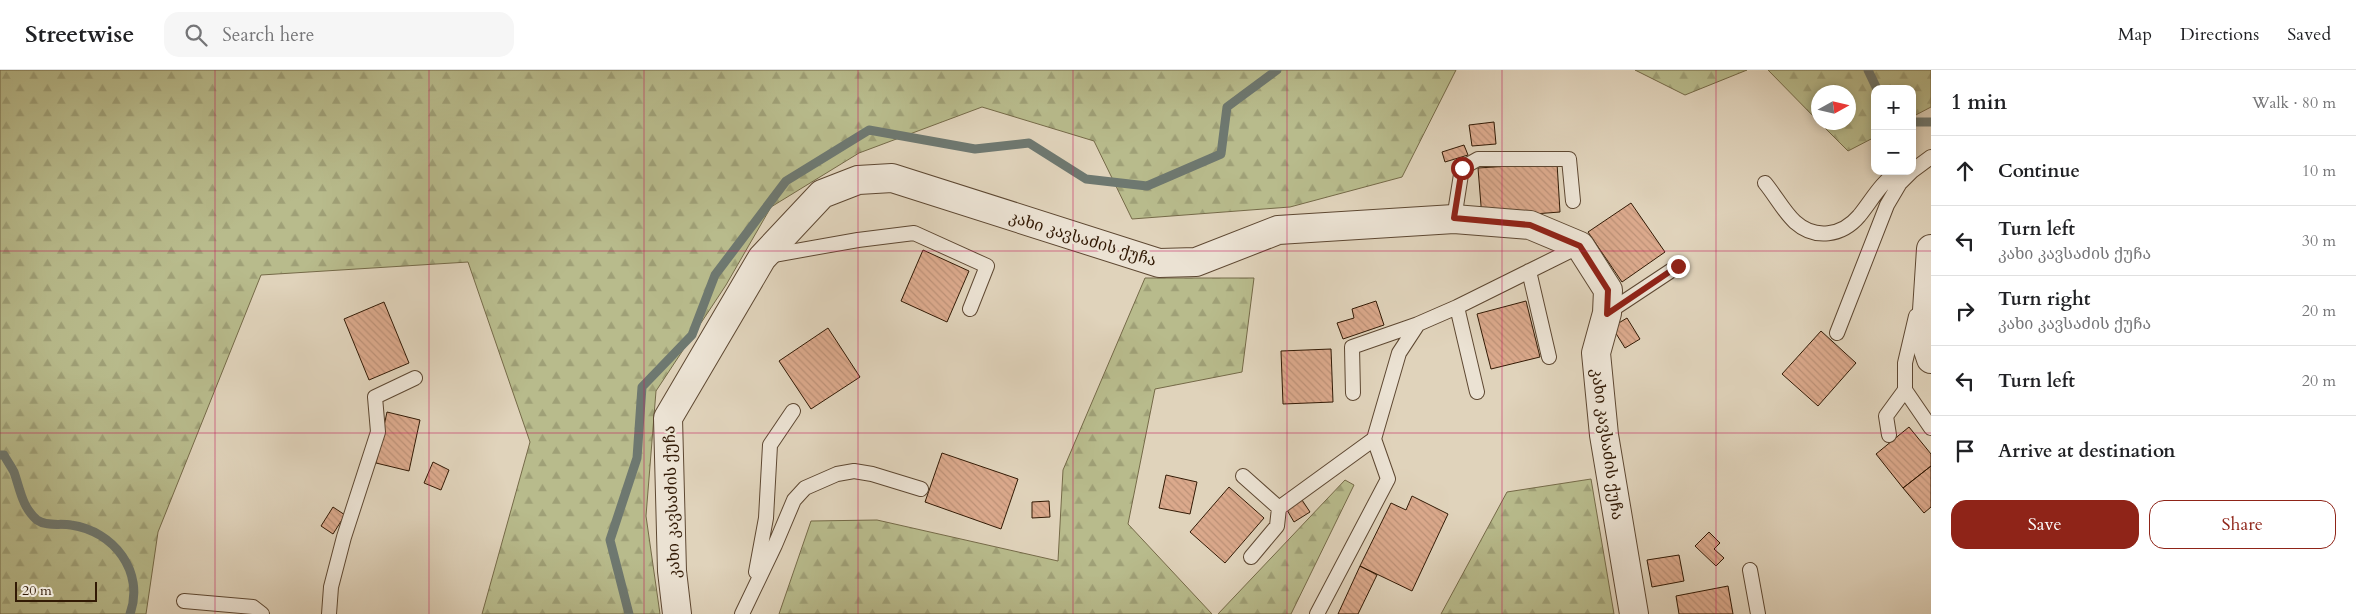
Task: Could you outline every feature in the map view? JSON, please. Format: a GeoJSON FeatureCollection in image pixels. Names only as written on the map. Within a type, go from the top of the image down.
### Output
{"type":"FeatureCollection","features":[{"type":"Feature","properties":{"kind":"street","name":"კახი კავსაძის ქუჩა"},"geometry":{"type":"LineString","coordinates":[[677,614],[672,571],[668,418],[762,258],[822,194],[858,180],[892,178],[1159,263],[1196,262],[1278,230],[1454,218],[1530,225],[1580,246],[1608,290],[1607,314],[1596,353],[1604,435],[1634,614]]}},
{"type":"Feature","properties":{"kind":"street"},"geometry":{"type":"LineString","coordinates":[[1930,254],[1925,341],[1931,359]]}},
{"type":"Feature","properties":{"kind":"lane"},"geometry":{"type":"LineString","coordinates":[[1916,162],[1931,156]]}},
{"type":"Feature","properties":{"kind":"lane"},"geometry":{"type":"LineString","coordinates":[[1916,168],[1931,156]]}},
{"type":"Feature","properties":{"kind":"lane"},"geometry":{"type":"LineString","coordinates":[[1454,218],[1462,168],[1478,159],[1569,159],[1572,201]]}},
{"type":"Feature","properties":{"kind":"lane"},"geometry":{"type":"LineString","coordinates":[[1765,183],[1796,223],[1818,235],[1839,232],[1851,223],[1857,218],[1879,188],[1895,175]]}},
{"type":"Feature","properties":{"kind":"lane"},"geometry":{"type":"LineString","coordinates":[[1837,333],[1887,205],[1900,183],[1908,175]]}},
{"type":"Feature","properties":{"kind":"lane"},"geometry":{"type":"LineString","coordinates":[[762,258],[858,240],[914,233],[988,266],[970,309]]}},
{"type":"Feature","properties":{"kind":"lane"},"geometry":{"type":"LineString","coordinates":[[1353,393],[1352,347],[1418,324],[1458,307],[1580,246]]}},
{"type":"Feature","properties":{"kind":"lane"},"geometry":{"type":"LineString","coordinates":[[1930,254],[1905,363],[1905,390],[1931,428]]}},
{"type":"Feature","properties":{"kind":"lane"},"geometry":{"type":"LineString","coordinates":[[1607,314],[1678,266]]}},
{"type":"Feature","properties":{"kind":"lane"},"geometry":{"type":"LineString","coordinates":[[1529,271],[1549,357]]}},
{"type":"Feature","properties":{"kind":"lane"},"geometry":{"type":"LineString","coordinates":[[1458,307],[1477,392]]}},
{"type":"Feature","properties":{"kind":"lane"},"geometry":{"type":"LineString","coordinates":[[1317,614],[1388,479],[1374,439],[1399,353],[1418,324]]}},
{"type":"Feature","properties":{"kind":"lane"},"geometry":{"type":"LineString","coordinates":[[329,614],[331,587],[344,537],[378,432],[375,397],[415,378]]}},
{"type":"Feature","properties":{"kind":"lane"},"geometry":{"type":"LineString","coordinates":[[1889,434],[1886,416],[1905,390]]}},
{"type":"Feature","properties":{"kind":"lane"},"geometry":{"type":"LineString","coordinates":[[752,590],[766,518],[770,445],[793,411]]}},
{"type":"Feature","properties":{"kind":"lane"},"geometry":{"type":"LineString","coordinates":[[1251,557],[1277,526],[1279,508],[1374,439]]}},
{"type":"Feature","properties":{"kind":"lane"},"geometry":{"type":"LineString","coordinates":[[742,614],[752,590],[776,545],[794,500],[805,488],[837,474],[854,471],[872,474],[921,489]]}},
{"type":"Feature","properties":{"kind":"lane"},"geometry":{"type":"LineString","coordinates":[[1243,476],[1279,508]]}},
{"type":"Feature","properties":{"kind":"lane"},"geometry":{"type":"LineString","coordinates":[[1750,570],[1758,614]]}},
{"type":"Feature","properties":{"kind":"lane"},"geometry":{"type":"LineString","coordinates":[[184,601],[253,607],[262,614]]}},
{"type":"Feature","properties":{"kind":"green space"},"geometry":{"type":"Polygon","coordinates":[[[0,70],[1456,70],[1402,177],[1290,207],[1132,219],[1094,141],[982,107],[859,153],[771,207],[726,285],[656,391],[646,516],[660,614],[482,614],[530,442],[468,262],[261,275],[158,532],[146,614],[0,614],[0,70]]]}},
{"type":"Feature","properties":{"kind":"green space"},"geometry":{"type":"Polygon","coordinates":[[[1635,70],[1747,70],[1685,95],[1635,70]]]}},
{"type":"Feature","properties":{"kind":"green space"},"geometry":{"type":"Polygon","coordinates":[[[1768,70],[1931,70],[1931,107],[1916,115],[1916,85],[1871,85],[1871,139],[1848,151],[1827,130],[1856,130],[1856,85],[1811,85],[1811,114],[1768,70]]]}},
{"type":"Feature","properties":{"kind":"green space"},"geometry":{"type":"Polygon","coordinates":[[[1145,278],[1254,278],[1242,372],[1155,389],[1128,524],[1212,614],[779,614],[811,521],[877,520],[1058,561],[1063,470],[1145,278]]]}},
{"type":"Feature","properties":{"kind":"green space"},"geometry":{"type":"Polygon","coordinates":[[[1591,479],[1614,614],[1441,614],[1507,492],[1591,479]]]}},
{"type":"Feature","properties":{"kind":"green space"},"geometry":{"type":"Polygon","coordinates":[[[1345,480],[1354,485],[1291,614],[1218,614],[1345,480]]]}},
{"type":"Feature","properties":{"kind":"building"},"geometry":{"type":"Polygon","coordinates":[[[1494,122],[1496,144],[1472,146],[1469,125],[1494,122]]]}},
{"type":"Feature","properties":{"kind":"building"},"geometry":{"type":"Polygon","coordinates":[[[1464,145],[1468,155],[1445,162],[1442,152],[1464,145]]]}},
{"type":"Feature","properties":{"kind":"building"},"geometry":{"type":"Polygon","coordinates":[[[1557,163],[1560,212],[1482,218],[1478,168],[1557,163]]]}},
{"type":"Feature","properties":{"kind":"building"},"geometry":{"type":"Polygon","coordinates":[[[1631,203],[1665,252],[1622,282],[1588,232],[1631,203]]]}},
{"type":"Feature","properties":{"kind":"building"},"geometry":{"type":"Polygon","coordinates":[[[923,250],[969,271],[947,322],[901,301],[923,250]]]}},
{"type":"Feature","properties":{"kind":"building"},"geometry":{"type":"Polygon","coordinates":[[[1376,301],[1384,325],[1343,339],[1337,323],[1354,318],[1352,309],[1376,301]]]}},
{"type":"Feature","properties":{"kind":"building"},"geometry":{"type":"Polygon","coordinates":[[[1526,301],[1540,357],[1491,369],[1477,314],[1526,301]]]}},
{"type":"Feature","properties":{"kind":"building"},"geometry":{"type":"Polygon","coordinates":[[[384,302],[409,363],[369,380],[344,319],[384,302]]]}},
{"type":"Feature","properties":{"kind":"building"},"geometry":{"type":"Polygon","coordinates":[[[1627,318],[1640,339],[1625,348],[1612,327],[1627,318]]]}},
{"type":"Feature","properties":{"kind":"building"},"geometry":{"type":"Polygon","coordinates":[[[828,328],[860,377],[811,409],[779,361],[828,328]]]}},
{"type":"Feature","properties":{"kind":"building"},"geometry":{"type":"Polygon","coordinates":[[[1821,331],[1856,363],[1818,406],[1782,374],[1821,331]]]}},
{"type":"Feature","properties":{"kind":"building"},"geometry":{"type":"Polygon","coordinates":[[[1331,349],[1333,402],[1283,404],[1281,351],[1331,349]]]}},
{"type":"Feature","properties":{"kind":"building"},"geometry":{"type":"Polygon","coordinates":[[[387,412],[420,420],[409,471],[376,463],[387,412]]]}},
{"type":"Feature","properties":{"kind":"building"},"geometry":{"type":"Polygon","coordinates":[[[1909,427],[1931,454],[1931,466],[1903,488],[1876,454],[1909,427]]]}},
{"type":"Feature","properties":{"kind":"building"},"geometry":{"type":"Polygon","coordinates":[[[942,453],[1018,479],[1001,529],[925,502],[942,453]]]}},
{"type":"Feature","properties":{"kind":"building"},"geometry":{"type":"Polygon","coordinates":[[[433,462],[449,470],[441,490],[424,483],[433,462]]]}},
{"type":"Feature","properties":{"kind":"building"},"geometry":{"type":"Polygon","coordinates":[[[1931,466],[1931,507],[1924,513],[1903,488],[1931,466]]]}},
{"type":"Feature","properties":{"kind":"building"},"geometry":{"type":"Polygon","coordinates":[[[1166,475],[1197,482],[1190,514],[1159,508],[1166,475]]]}},
{"type":"Feature","properties":{"kind":"building"},"geometry":{"type":"Polygon","coordinates":[[[1229,487],[1264,518],[1225,563],[1190,532],[1229,487]]]}},
{"type":"Feature","properties":{"kind":"building"},"geometry":{"type":"Polygon","coordinates":[[[1412,496],[1448,514],[1412,591],[1360,566],[1391,503],[1406,510],[1412,496]]]}},
{"type":"Feature","properties":{"kind":"building"},"geometry":{"type":"Polygon","coordinates":[[[1302,500],[1310,512],[1294,522],[1287,510],[1302,500]]]}},
{"type":"Feature","properties":{"kind":"building"},"geometry":{"type":"Polygon","coordinates":[[[1049,501],[1050,517],[1032,518],[1032,502],[1049,501]]]}},
{"type":"Feature","properties":{"kind":"building"},"geometry":{"type":"Polygon","coordinates":[[[333,507],[345,515],[333,534],[321,526],[333,507]]]}},
{"type":"Feature","properties":{"kind":"building"},"geometry":{"type":"Polygon","coordinates":[[[1709,532],[1720,543],[1714,549],[1724,558],[1716,566],[1695,546],[1709,532]]]}},
{"type":"Feature","properties":{"kind":"building"},"geometry":{"type":"Polygon","coordinates":[[[1679,555],[1684,581],[1652,587],[1647,560],[1679,555]]]}},
{"type":"Feature","properties":{"kind":"building"},"geometry":{"type":"Polygon","coordinates":[[[1360,566],[1377,575],[1358,614],[1338,614],[1360,566]]]}},
{"type":"Feature","properties":{"kind":"building"},"geometry":{"type":"Polygon","coordinates":[[[1728,586],[1733,614],[1679,614],[1676,596],[1728,586]]]}},
{"type":"Feature","properties":{"kind":"waterway"},"geometry":{"type":"LineString","coordinates":[[629,614],[610,540],[637,458],[642,387],[692,335],[715,275],[786,181],[869,130],[975,149],[1029,143],[1086,179],[1147,186],[1221,154],[1227,107],[1277,70]]}},
{"type":"Feature","properties":{"kind":"waterway"},"geometry":{"type":"LineString","coordinates":[[1868,70],[1875,85]]}},
{"type":"Feature","properties":{"kind":"waterway"},"geometry":{"type":"LineString","coordinates":[[1916,122],[1931,122]]}},
{"type":"Feature","properties":{"kind":"waterway"},"geometry":{"type":"LineString","coordinates":[[0,455],[4,455],[13,470],[22,498],[37,520],[49,524],[71,525],[86,529],[113,545],[122,556],[129,569],[133,583],[134,598],[130,614]]}},
{"type":"Feature","properties":{"kind":"route"},"geometry":{"type":"LineString","coordinates":[[1462,168],[1454,218],[1530,225],[1580,246],[1608,290],[1607,314],[1678,266]]}}]}
